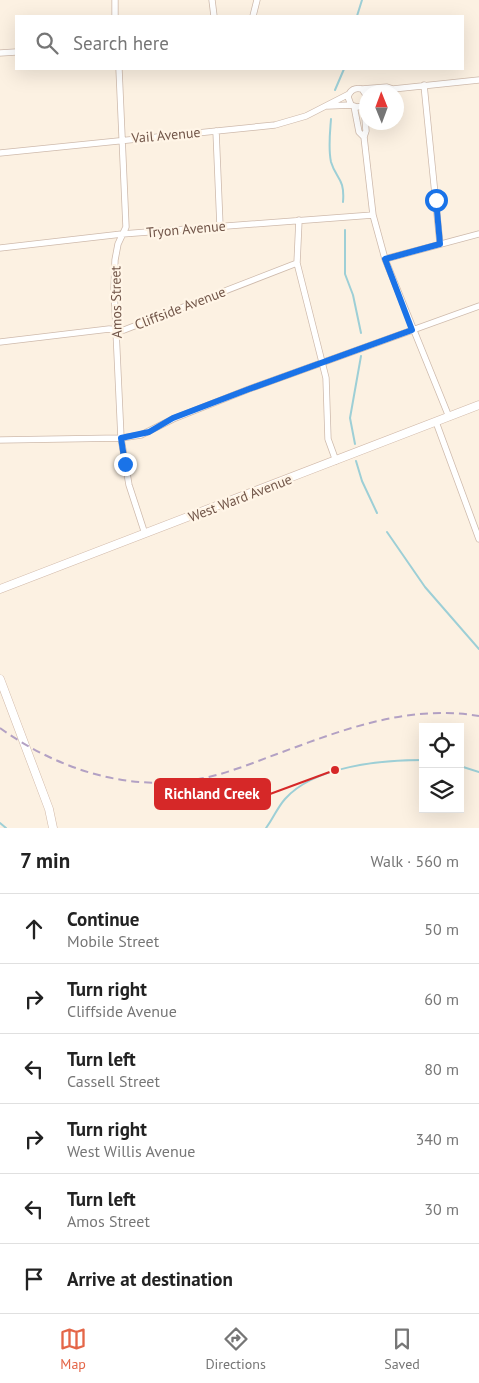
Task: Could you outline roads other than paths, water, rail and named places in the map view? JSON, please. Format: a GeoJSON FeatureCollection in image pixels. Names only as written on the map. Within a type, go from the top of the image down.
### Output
{"type":"FeatureCollection","features":[{"type":"Feature","properties":{"kind":"street"},"geometry":{"type":"LineString","coordinates":[[115,0],[116,15]]}},
{"type":"Feature","properties":{"kind":"street"},"geometry":{"type":"LineString","coordinates":[[212,0],[214,15]]}},
{"type":"Feature","properties":{"kind":"street"},"geometry":{"type":"LineString","coordinates":[[255,13],[257,0]]}},
{"type":"Feature","properties":{"kind":"street"},"geometry":{"type":"LineString","coordinates":[[0,53],[15,52]]}},
{"type":"Feature","properties":{"kind":"street","name":"Amos Street"},"geometry":{"type":"LineString","coordinates":[[119,70],[126,226],[115,260],[121,438],[129,485],[145,534]]}},
{"type":"Feature","properties":{"kind":"street"},"geometry":{"type":"LineString","coordinates":[[404,89],[479,80]]}},
{"type":"Feature","properties":{"kind":"street"},"geometry":{"type":"LineString","coordinates":[[424,85],[440,244]]}},
{"type":"Feature","properties":{"kind":"street","name":"Vail Avenue"},"geometry":{"type":"LineString","coordinates":[[0,153],[122,139],[275,125],[306,116],[328,106],[356,89],[359,90]]}},
{"type":"Feature","properties":{"kind":"street"},"geometry":{"type":"LineString","coordinates":[[349,94],[348,100],[353,106],[359,132],[364,137]]}},
{"type":"Feature","properties":{"kind":"street","name":"Vail Avenue"},"geometry":{"type":"LineString","coordinates":[[328,106],[353,106],[359,104]]}},
{"type":"Feature","properties":{"kind":"street"},"geometry":{"type":"LineString","coordinates":[[366,130],[364,137],[374,215],[385,259],[412,330],[450,417]]}},
{"type":"Feature","properties":{"kind":"street"},"geometry":{"type":"LineString","coordinates":[[216,131],[220,226]]}},
{"type":"Feature","properties":{"kind":"street","name":"Tryon Avenue"},"geometry":{"type":"LineString","coordinates":[[0,248],[122,234],[374,215]]}},
{"type":"Feature","properties":{"kind":"street"},"geometry":{"type":"LineString","coordinates":[[299,220],[297,263],[328,391],[328,438],[336,461]]}},
{"type":"Feature","properties":{"kind":"street"},"geometry":{"type":"LineString","coordinates":[[385,259],[479,234]]}},
{"type":"Feature","properties":{"kind":"street","name":"Cliffside Avenue"},"geometry":{"type":"LineString","coordinates":[[0,342],[116,329],[124,330],[297,263]]}},
{"type":"Feature","properties":{"kind":"street"},"geometry":{"type":"LineString","coordinates":[[0,440],[121,438],[149,432],[173,418],[479,306]]}},
{"type":"Feature","properties":{"kind":"street","name":"West Ward Avenue"},"geometry":{"type":"LineString","coordinates":[[0,589],[479,405]]}},
{"type":"Feature","properties":{"kind":"street"},"geometry":{"type":"LineString","coordinates":[[436,422],[477,525],[479,539]]}},
{"type":"Feature","properties":{"kind":"street"},"geometry":{"type":"LineString","coordinates":[[0,679],[49,809],[53,828]]}},
{"type":"Feature","properties":{"kind":"waterway"},"geometry":{"type":"LineString","coordinates":[[357,15],[362,0]]}},
{"type":"Feature","properties":{"kind":"waterway"},"geometry":{"type":"LineString","coordinates":[[335,90],[344,70]]}},
{"type":"Feature","properties":{"kind":"waterway"},"geometry":{"type":"LineString","coordinates":[[331,119],[330,157],[343,188],[343,202]]}},
{"type":"Feature","properties":{"kind":"waterway"},"geometry":{"type":"LineString","coordinates":[[345,230],[345,274],[353,295],[361,333]]}},
{"type":"Feature","properties":{"kind":"waterway"},"geometry":{"type":"LineString","coordinates":[[355,444],[350,418],[361,356]]}},
{"type":"Feature","properties":{"kind":"waterway"},"geometry":{"type":"LineString","coordinates":[[356,461],[362,481],[377,513]]}},
{"type":"Feature","properties":{"kind":"waterway"},"geometry":{"type":"LineString","coordinates":[[387,532],[425,587],[479,649]]}},
{"type":"Feature","properties":{"kind":"waterway"},"geometry":{"type":"LineString","coordinates":[[266,828],[285,799],[313,779],[350,767],[388,761],[419,760]]}},
{"type":"Feature","properties":{"kind":"waterway"},"geometry":{"type":"LineString","coordinates":[[464,767],[479,772]]}},
{"type":"Feature","properties":{"kind":"waterway"},"geometry":{"type":"LineString","coordinates":[[0,823],[6,828]]}},
{"type":"Feature","properties":{"kind":"railway"},"geometry":{"type":"LineString","coordinates":[[0,728],[44,755],[67,765],[116,779],[167,783],[225,773],[326,736],[401,716],[453,713],[479,716]]}},
{"type":"Feature","properties":{"kind":"place","name":"Richland Creek"},"geometry":{"type":"Point","coordinates":[335,770]}}]}
